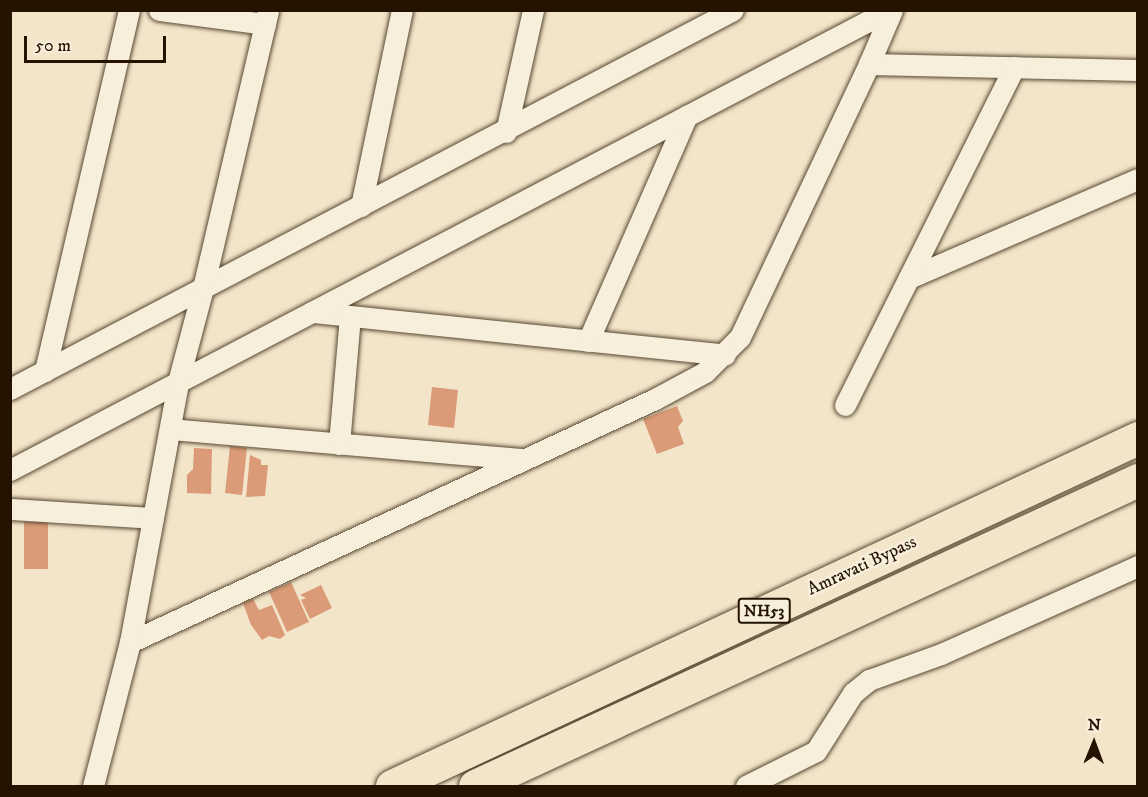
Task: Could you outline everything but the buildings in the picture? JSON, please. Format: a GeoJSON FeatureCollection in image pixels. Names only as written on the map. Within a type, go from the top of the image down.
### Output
{"type":"FeatureCollection","features":[{"type":"Feature","properties":{"kind":"highway","name":"Amravati Bypass"},"geometry":{"type":"LineString","coordinates":[[392,786],[1137,438]]}},
{"type":"Feature","properties":{"kind":"highway","name":"Amravati Bypass"},"geometry":{"type":"LineString","coordinates":[[476,786],[1137,480]]}},
{"type":"Feature","properties":{"kind":"street"},"geometry":{"type":"LineString","coordinates":[[45,371],[129,10]]}},
{"type":"Feature","properties":{"kind":"street"},"geometry":{"type":"LineString","coordinates":[[93,786],[130,642],[178,382],[203,288],[266,17],[159,10]]}},
{"type":"Feature","properties":{"kind":"street"},"geometry":{"type":"LineString","coordinates":[[361,206],[402,10]]}},
{"type":"Feature","properties":{"kind":"street"},"geometry":{"type":"LineString","coordinates":[[506,132],[533,10]]}},
{"type":"Feature","properties":{"kind":"street"},"geometry":{"type":"LineString","coordinates":[[10,390],[506,132],[733,10]]}},
{"type":"Feature","properties":{"kind":"street"},"geometry":{"type":"LineString","coordinates":[[130,642],[655,399],[705,372],[725,355],[740,337],[869,64],[890,10]]}},
{"type":"Feature","properties":{"kind":"street"},"geometry":{"type":"LineString","coordinates":[[10,470],[890,10]]}},
{"type":"Feature","properties":{"kind":"street"},"geometry":{"type":"LineString","coordinates":[[869,64],[1137,70]]}},
{"type":"Feature","properties":{"kind":"street"},"geometry":{"type":"LineString","coordinates":[[845,405],[1014,68]]}},
{"type":"Feature","properties":{"kind":"street"},"geometry":{"type":"LineString","coordinates":[[588,341],[687,116]]}},
{"type":"Feature","properties":{"kind":"street"},"geometry":{"type":"LineString","coordinates":[[909,278],[1137,178]]}},
{"type":"Feature","properties":{"kind":"street"},"geometry":{"type":"LineString","coordinates":[[312,312],[725,355]]}},
{"type":"Feature","properties":{"kind":"street"},"geometry":{"type":"LineString","coordinates":[[339,444],[350,316]]}},
{"type":"Feature","properties":{"kind":"street"},"geometry":{"type":"LineString","coordinates":[[170,429],[525,460]]}},
{"type":"Feature","properties":{"kind":"street"},"geometry":{"type":"LineString","coordinates":[[10,509],[153,518]]}},
{"type":"Feature","properties":{"kind":"street"},"geometry":{"type":"LineString","coordinates":[[746,786],[816,751],[853,693],[869,680],[941,654],[1137,566]]}}]}
